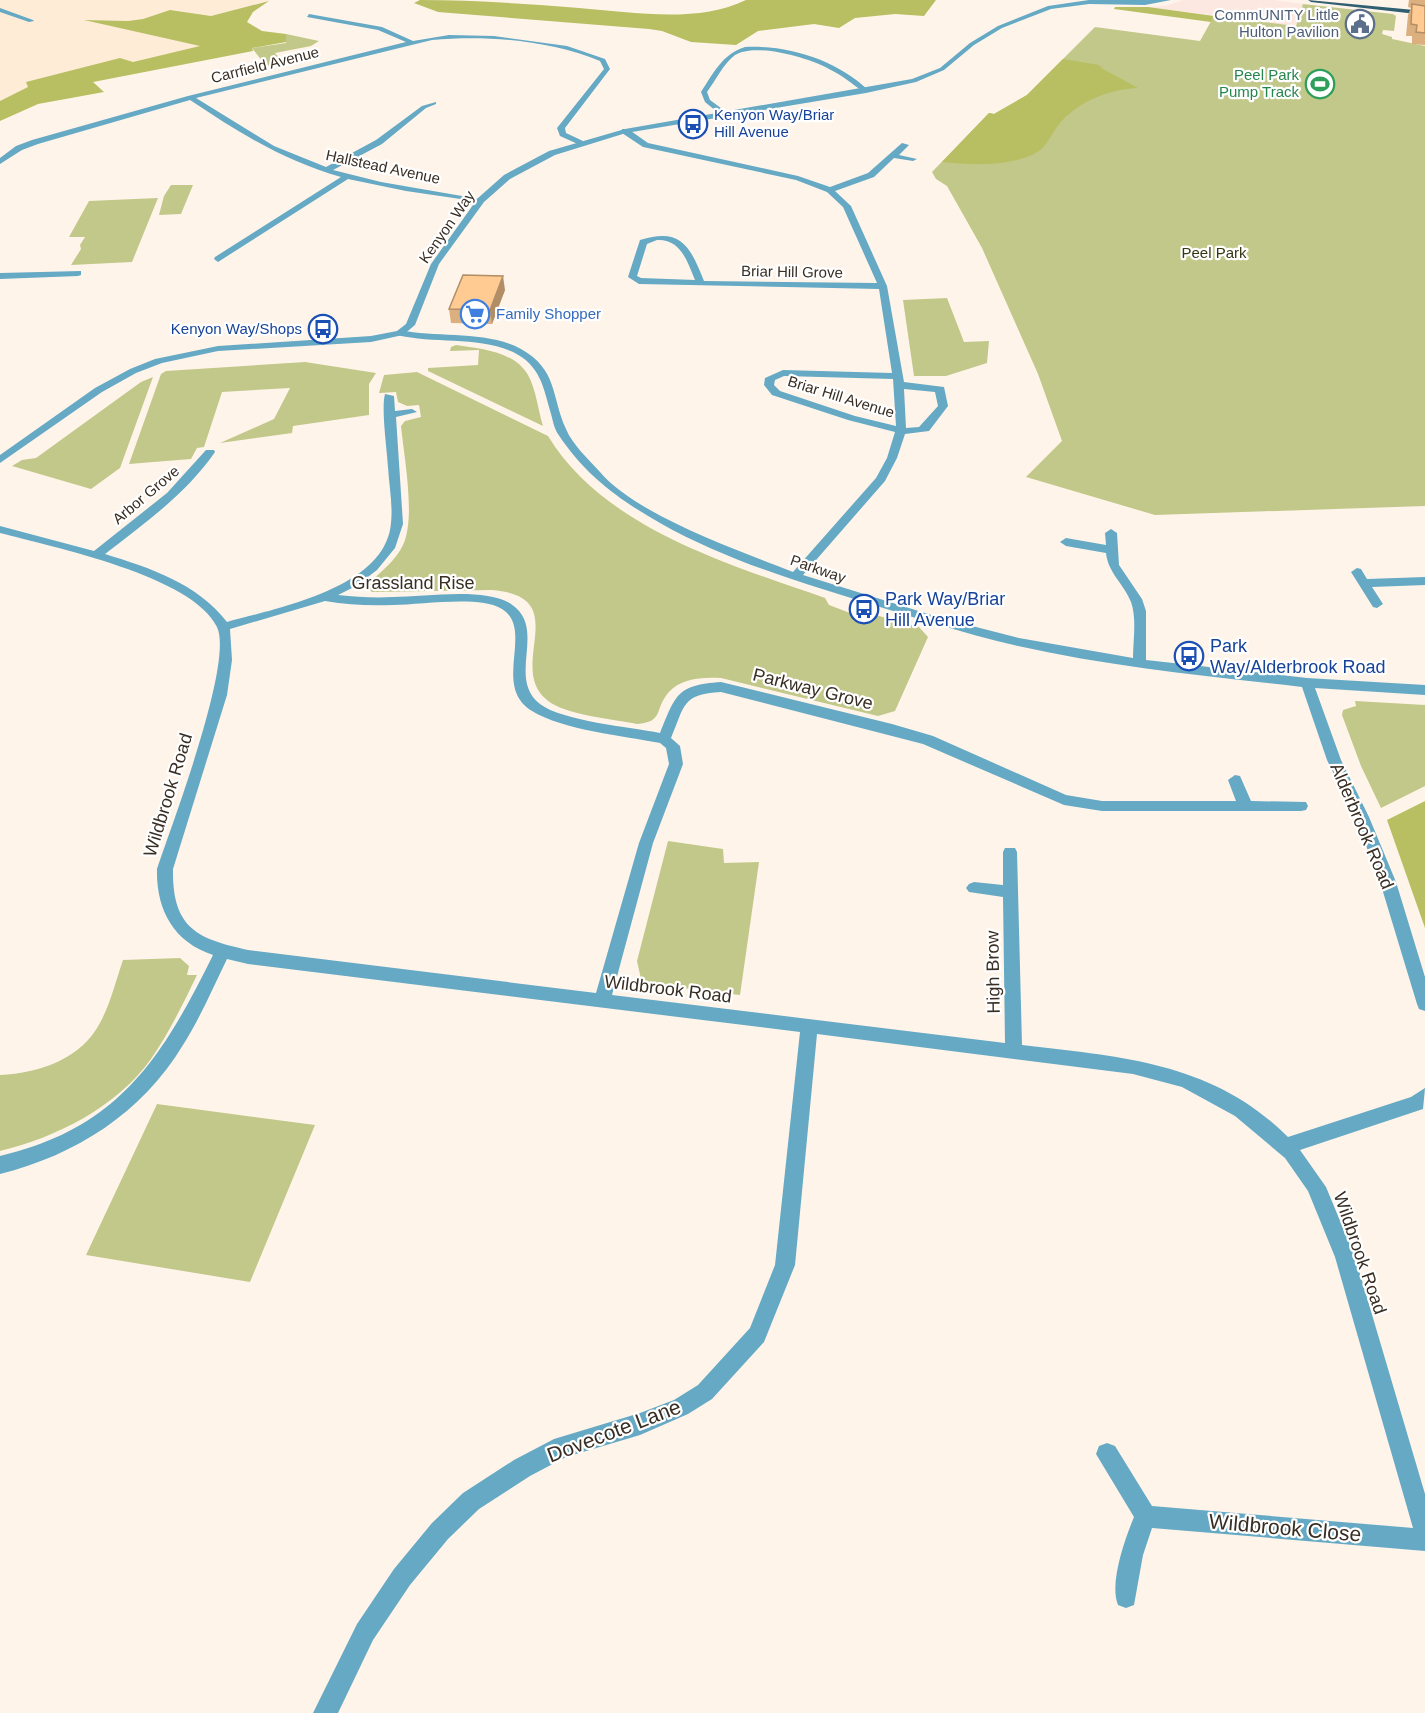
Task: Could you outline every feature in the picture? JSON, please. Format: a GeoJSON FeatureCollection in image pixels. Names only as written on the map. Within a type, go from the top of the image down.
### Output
{"type":"FeatureCollection","features":[{"type":"Feature","properties":{"kind":"main road"},"geometry":{"type":"LineString","coordinates":[[1311,0],[1351,2],[1425,14]]}},
{"type":"Feature","properties":{"kind":"street","name":"Kenyon Way"},"geometry":{"type":"LineString","coordinates":[[399,333],[406,329],[413,320],[435,264],[481,200],[494,187],[521,169],[580,143],[625,131],[902,84],[933,73],[951,63],[986,35],[1050,7],[1092,1],[1145,3],[1168,0]]}},
{"type":"Feature","properties":{"kind":"street"},"geometry":{"type":"LineString","coordinates":[[0,10],[31,21]]}},
{"type":"Feature","properties":{"kind":"street"},"geometry":{"type":"LineString","coordinates":[[309,16],[380,28],[413,43]]}},
{"type":"Feature","properties":{"kind":"street","name":"Carrfield Avenue"},"geometry":{"type":"LineString","coordinates":[[0,162],[19,148],[35,142],[190,98],[441,37],[473,36],[598,57],[607,66],[561,128],[563,134],[580,143]]}},
{"type":"Feature","properties":{"kind":"street"},"geometry":{"type":"LineString","coordinates":[[725,114],[707,101],[704,92],[731,54],[740,50],[762,50],[814,60],[831,67],[866,91]]}},
{"type":"Feature","properties":{"kind":"street","name":"Hallstead Avenue"},"geometry":{"type":"LineString","coordinates":[[190,98],[266,144],[326,170],[412,190],[481,200]]}},
{"type":"Feature","properties":{"kind":"street"},"geometry":{"type":"LineString","coordinates":[[326,170],[379,142],[424,107],[434,104]]}},
{"type":"Feature","properties":{"kind":"street","name":"Briar Hill Avenue"},"geometry":{"type":"LineString","coordinates":[[625,131],[646,145],[798,177],[830,190],[847,206],[883,286],[899,380],[901,430],[892,458],[881,479],[795,577]]}},
{"type":"Feature","properties":{"kind":"street"},"geometry":{"type":"LineString","coordinates":[[830,190],[862,180],[878,170],[905,145]]}},
{"type":"Feature","properties":{"kind":"street"},"geometry":{"type":"LineString","coordinates":[[893,156],[913,159]]}},
{"type":"Feature","properties":{"kind":"street"},"geometry":{"type":"LineString","coordinates":[[218,259],[347,176]]}},
{"type":"Feature","properties":{"kind":"street","name":"Briar Hill Grove"},"geometry":{"type":"LineString","coordinates":[[700,283],[686,248],[680,242],[664,238],[643,242],[633,279],[700,283],[883,286]]}},
{"type":"Feature","properties":{"kind":"street"},"geometry":{"type":"LineString","coordinates":[[232,250],[246,253]]}},
{"type":"Feature","properties":{"kind":"street"},"geometry":{"type":"LineString","coordinates":[[0,276],[60,270],[78,273]]}},
{"type":"Feature","properties":{"kind":"street"},"geometry":{"type":"LineString","coordinates":[[0,460],[103,388],[150,363],[205,350],[371,339],[399,333]]}},
{"type":"Feature","properties":{"kind":"street","name":"Parkway"},"geometry":{"type":"LineString","coordinates":[[399,333],[422,338],[492,343],[524,355],[545,375],[561,431],[598,477],[628,500],[668,523],[724,549],[795,577],[938,621],[1019,642],[1139,664],[1307,683],[1425,690]]}},
{"type":"Feature","properties":{"kind":"street","name":"Briar Hill Avenue"},"geometry":{"type":"LineString","coordinates":[[783,373],[899,380],[940,389],[943,406],[925,429],[916,432],[901,430],[776,393],[770,385],[770,378],[783,373]]}},
{"type":"Feature","properties":{"kind":"street"},"geometry":{"type":"LineString","coordinates":[[0,529],[155,575],[185,588],[206,603],[224,627],[325,597],[362,578],[381,560],[392,543],[397,524],[389,396]]}},
{"type":"Feature","properties":{"kind":"street"},"geometry":{"type":"LineString","coordinates":[[391,415],[412,412]]}},
{"type":"Feature","properties":{"kind":"street","name":"Arbor Grove"},"geometry":{"type":"LineString","coordinates":[[95,556],[149,514],[192,476],[210,452]]}},
{"type":"Feature","properties":{"kind":"street"},"geometry":{"type":"LineString","coordinates":[[1111,533],[1113,565],[1130,587],[1140,611],[1139,664]]}},
{"type":"Feature","properties":{"kind":"street"},"geometry":{"type":"LineString","coordinates":[[1066,542],[1111,550]]}},
{"type":"Feature","properties":{"kind":"street"},"geometry":{"type":"LineString","coordinates":[[1377,604],[1361,578],[1425,581]]}},
{"type":"Feature","properties":{"kind":"street","name":"Grassland Rise"},"geometry":{"type":"LineString","coordinates":[[325,597],[363,602],[476,599],[508,608],[516,614],[521,624],[518,680],[521,693],[529,704],[543,714],[664,740]]}},
{"type":"Feature","properties":{"kind":"street","name":"Wildbrook Road"},"geometry":{"type":"LineString","coordinates":[[224,627],[225,671],[220,695],[165,869],[166,900],[183,930],[198,943],[248,957],[1133,1066],[1186,1080],[1237,1107],[1286,1146],[1315,1185],[1345,1257],[1425,1532]]}},
{"type":"Feature","properties":{"kind":"street","name":"Alderbrook Road"},"geometry":{"type":"LineString","coordinates":[[1307,683],[1334,760],[1366,827],[1388,882],[1425,1004]]}},
{"type":"Feature","properties":{"kind":"street","name":"Parkway Grove"},"geometry":{"type":"LineString","coordinates":[[664,740],[680,701],[689,693],[704,688],[721,687],[928,740],[1064,800],[1102,806],[1301,806]]}},
{"type":"Feature","properties":{"kind":"street"},"geometry":{"type":"LineString","coordinates":[[602,1001],[646,843],[676,764],[673,746],[664,740]]}},
{"type":"Feature","properties":{"kind":"street"},"geometry":{"type":"LineString","coordinates":[[1235,780],[1246,806]]}},
{"type":"Feature","properties":{"kind":"street","name":"High Brow"},"geometry":{"type":"LineString","coordinates":[[1010,852],[1014,1051]]}},
{"type":"Feature","properties":{"kind":"street"},"geometry":{"type":"LineString","coordinates":[[974,888],[1011,892]]}},
{"type":"Feature","properties":{"kind":"street"},"geometry":{"type":"LineString","coordinates":[[0,1165],[31,1157],[87,1129],[113,1113],[149,1079],[185,1028],[223,951]]}},
{"type":"Feature","properties":{"kind":"street","name":"Dovecote Lane"},"geometry":{"type":"LineString","coordinates":[[325,1713],[365,1632],[402,1577],[440,1531],[471,1501],[522,1468],[562,1447],[640,1424],[681,1407],[705,1392],[757,1335],[785,1265],[809,1026]]}},
{"type":"Feature","properties":{"kind":"street"},"geometry":{"type":"LineString","coordinates":[[1286,1146],[1417,1103],[1425,1096]]}},
{"type":"Feature","properties":{"kind":"street"},"geometry":{"type":"LineString","coordinates":[[1107,1454],[1146,1516],[1132,1550],[1126,1597]]}},
{"type":"Feature","properties":{"kind":"street","name":"Wildbrook Close"},"geometry":{"type":"LineString","coordinates":[[1146,1516],[1425,1540]]}},
{"type":"Feature","properties":{"kind":"shaded area"},"geometry":{"type":"Polygon","coordinates":[[[0,0],[271,0],[211,16],[170,10],[143,19],[128,21],[88,20],[202,46],[133,62],[26,82],[29,87],[0,101],[0,0]]]}},
{"type":"Feature","properties":{"kind":"shaded area"},"geometry":{"type":"Polygon","coordinates":[[[1183,0],[1273,0],[1303,4],[1296,26],[1148,7],[1166,6],[1183,0]]]}},
{"type":"Feature","properties":{"kind":"green space"},"geometry":{"type":"Polygon","coordinates":[[[420,0],[500,2],[642,14],[686,14],[707,12],[746,0],[936,0],[924,16],[895,14],[855,18],[839,28],[814,24],[758,31],[736,45],[691,42],[662,31],[649,29],[438,12],[414,3],[420,0]]]}},
{"type":"Feature","properties":{"kind":"green space"},"geometry":{"type":"Polygon","coordinates":[[[269,1],[253,12],[247,22],[262,31],[286,34],[286,42],[252,48],[253,51],[93,82],[104,92],[38,104],[0,121],[0,101],[28,87],[26,82],[120,58],[133,62],[200,46],[84,20],[128,21],[143,19],[170,10],[211,16],[269,1]]]}},
{"type":"Feature","properties":{"kind":"green space","name":"Peel Park"},"geometry":{"type":"Polygon","coordinates":[[[1303,4],[1393,14],[1396,16],[1394,31],[1383,30],[1382,34],[1392,39],[1425,46],[1425,506],[1155,515],[1026,477],[1062,441],[1038,374],[982,248],[947,186],[936,179],[932,172],[989,113],[994,114],[1027,95],[1095,27],[1200,41],[1214,16],[1296,26],[1303,4]]]}},
{"type":"Feature","properties":{"kind":"green space"},"geometry":{"type":"Polygon","coordinates":[[[1115,7],[1148,7],[1214,16],[1211,22],[1114,9],[1115,7]]]}},
{"type":"Feature","properties":{"kind":"green space"},"geometry":{"type":"Polygon","coordinates":[[[286,34],[319,41],[311,46],[275,53],[283,62],[266,66],[252,48],[286,43],[286,34]]]}},
{"type":"Feature","properties":{"kind":"green space"},"geometry":{"type":"Polygon","coordinates":[[[1063,59],[1099,65],[1138,88],[1106,94],[1076,108],[1060,123],[1042,148],[1034,154],[1001,163],[942,162],[989,113],[994,114],[1027,95],[1063,59]]]}},
{"type":"Feature","properties":{"kind":"green space"},"geometry":{"type":"Polygon","coordinates":[[[171,185],[193,185],[181,214],[159,215],[164,196],[171,185]]]}},
{"type":"Feature","properties":{"kind":"green space"},"geometry":{"type":"Polygon","coordinates":[[[158,198],[132,262],[71,265],[85,237],[69,237],[89,201],[158,198]]]}},
{"type":"Feature","properties":{"kind":"green space"},"geometry":{"type":"Polygon","coordinates":[[[947,298],[964,342],[989,341],[987,363],[946,376],[914,376],[903,300],[947,298]]]}},
{"type":"Feature","properties":{"kind":"green space"},"geometry":{"type":"Polygon","coordinates":[[[456,345],[496,352],[522,367],[533,387],[543,426],[428,371],[428,368],[478,365],[479,350],[450,351],[451,347],[456,345]]]}},
{"type":"Feature","properties":{"kind":"green space"},"geometry":{"type":"Polygon","coordinates":[[[305,362],[376,373],[369,384],[369,415],[293,426],[292,433],[220,443],[274,419],[290,388],[222,392],[204,447],[197,448],[191,459],[129,464],[161,374],[166,371],[305,362]]]}},
{"type":"Feature","properties":{"kind":"green space"},"geometry":{"type":"Polygon","coordinates":[[[417,372],[548,436],[572,468],[601,495],[635,519],[671,539],[709,556],[825,598],[829,605],[850,613],[861,611],[919,627],[928,637],[895,711],[878,716],[721,678],[707,678],[685,681],[673,688],[664,699],[655,718],[646,723],[637,724],[581,714],[551,703],[538,689],[533,672],[535,620],[530,606],[517,596],[492,590],[372,592],[368,588],[369,583],[396,556],[407,533],[409,504],[401,426],[405,421],[421,417],[419,405],[407,406],[398,402],[396,392],[379,393],[384,375],[417,372]]]}},
{"type":"Feature","properties":{"kind":"green space"},"geometry":{"type":"Polygon","coordinates":[[[153,377],[120,468],[91,489],[12,466],[22,460],[36,458],[141,382],[153,377]]]}},
{"type":"Feature","properties":{"kind":"green space"},"geometry":{"type":"Polygon","coordinates":[[[1355,701],[1425,705],[1425,786],[1381,808],[1361,766],[1342,715],[1343,710],[1356,706],[1355,701]]]}},
{"type":"Feature","properties":{"kind":"green space"},"geometry":{"type":"Polygon","coordinates":[[[1425,801],[1425,928],[1387,820],[1425,801]]]}},
{"type":"Feature","properties":{"kind":"green space"},"geometry":{"type":"Polygon","coordinates":[[[668,841],[723,849],[724,863],[759,862],[740,995],[648,984],[641,979],[637,961],[668,841]]]}},
{"type":"Feature","properties":{"kind":"green space"},"geometry":{"type":"Polygon","coordinates":[[[180,958],[189,966],[187,975],[197,975],[164,1039],[137,1076],[103,1106],[63,1129],[0,1151],[0,1075],[45,1067],[58,1062],[83,1045],[105,1014],[123,960],[180,958]]]}},
{"type":"Feature","properties":{"kind":"green space"},"geometry":{"type":"Polygon","coordinates":[[[157,1104],[315,1125],[250,1282],[86,1255],[157,1104]]]}},
{"type":"Feature","properties":{"kind":"building"},"geometry":{"type":"Polygon","coordinates":[[[1412,4],[1425,6],[1425,33],[1416,32],[1417,25],[1411,24],[1412,4]]]}},
{"type":"Feature","properties":{"kind":"building"},"geometry":{"type":"Polygon","coordinates":[[[463,275],[503,276],[490,310],[449,309],[463,275]]]}},
{"type":"Feature","properties":{"kind":"place","name":"CommUNITY Little Hulton Pavilion"},"geometry":{"type":"Point","coordinates":[1360,24]}},
{"type":"Feature","properties":{"kind":"place","name":"Peel Park Pump Track"},"geometry":{"type":"Point","coordinates":[1320,84]}},
{"type":"Feature","properties":{"kind":"place","name":"Kenyon Way/Briar Hill Avenue"},"geometry":{"type":"Point","coordinates":[693,124]}},
{"type":"Feature","properties":{"kind":"place","name":"Family Shopper"},"geometry":{"type":"Point","coordinates":[475,314]}},
{"type":"Feature","properties":{"kind":"place","name":"Kenyon Way/Shops"},"geometry":{"type":"Point","coordinates":[323,329]}},
{"type":"Feature","properties":{"kind":"place","name":"Park Way/Briar Hill Avenue"},"geometry":{"type":"Point","coordinates":[864,609]}},
{"type":"Feature","properties":{"kind":"place","name":"Park Way/Alderbrook Road"},"geometry":{"type":"Point","coordinates":[1189,656]}}]}
